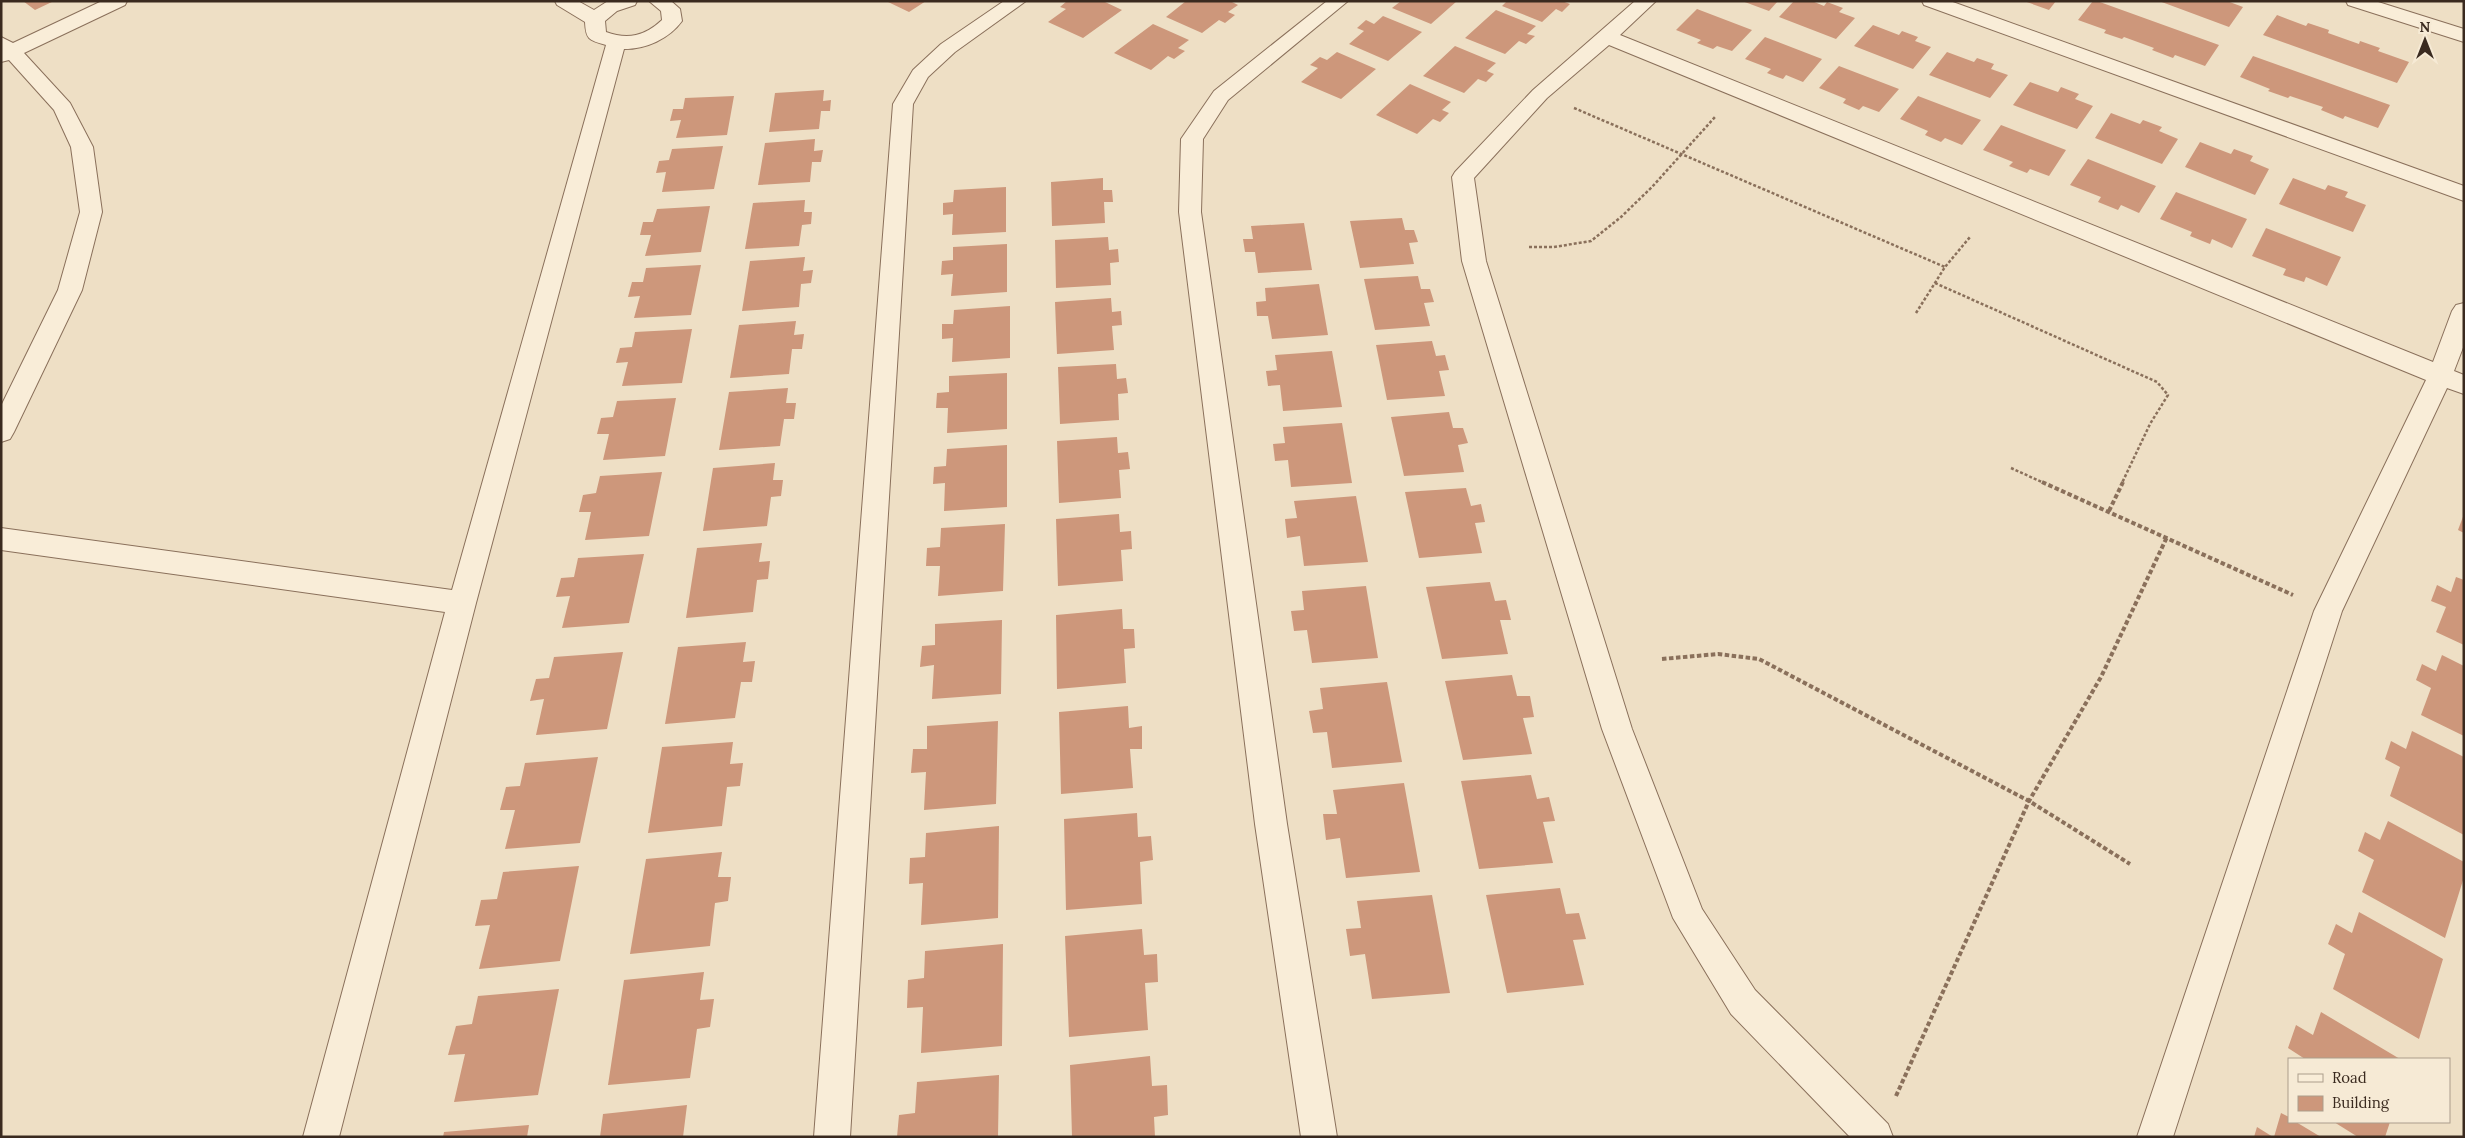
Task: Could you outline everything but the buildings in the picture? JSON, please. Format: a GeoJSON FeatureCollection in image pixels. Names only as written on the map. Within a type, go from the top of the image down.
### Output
{"type":"FeatureCollection","features":[{"type":"Feature","properties":{"kind":"street"},"geometry":{"type":"LineString","coordinates":[[1,432],[70,290],[91,212],[82,146],[63,108],[5,50],[118,1]]}},
{"type":"Feature","properties":{"kind":"street"},"geometry":{"type":"LineString","coordinates":[[564,1],[595,19]]}},
{"type":"Feature","properties":{"kind":"street"},"geometry":{"type":"LineString","coordinates":[[595,19],[610,6],[628,1]]}},
{"type":"Feature","properties":{"kind":"street"},"geometry":{"type":"LineString","coordinates":[[595,19],[596,35],[616,44],[639,42],[660,34],[672,21],[670,9],[658,1]]}},
{"type":"Feature","properties":{"kind":"street"},"geometry":{"type":"LineString","coordinates":[[832,1137],[903,104],[920,74],[948,48],[1017,1]]}},
{"type":"Feature","properties":{"kind":"street"},"geometry":{"type":"LineString","coordinates":[[1319,1137],[1271,824],[1190,212],[1192,140],[1221,96],[1339,1]]}},
{"type":"Feature","properties":{"kind":"street"},"geometry":{"type":"LineString","coordinates":[[1647,1],[1540,94],[1463,177],[1474,261],[1617,729],[1689,918],[1743,1002],[1875,1137]]}},
{"type":"Feature","properties":{"kind":"street"},"geometry":{"type":"LineString","coordinates":[[1931,1],[2464,194]]}},
{"type":"Feature","properties":{"kind":"street"},"geometry":{"type":"LineString","coordinates":[[2355,1],[2464,36]]}},
{"type":"Feature","properties":{"kind":"street"},"geometry":{"type":"LineString","coordinates":[[1607,37],[2452,381]]}},
{"type":"Feature","properties":{"kind":"street"},"geometry":{"type":"LineString","coordinates":[[322,1137],[462,603],[616,44]]}},
{"type":"Feature","properties":{"kind":"street"},"geometry":{"type":"LineString","coordinates":[[2155,1137],[2328,611],[2452,381],[2464,311]]}},
{"type":"Feature","properties":{"kind":"street"},"geometry":{"type":"LineString","coordinates":[[1,539],[462,603]]}},
{"type":"Feature","properties":{"kind":"path"},"geometry":{"type":"LineString","coordinates":[[1529,247],[1554,247],[1591,241],[1621,217],[1652,187],[1680,154],[1740,91]]}},
{"type":"Feature","properties":{"kind":"path"},"geometry":{"type":"LineString","coordinates":[[1540,94],[1946,267]]}},
{"type":"Feature","properties":{"kind":"path"},"geometry":{"type":"LineString","coordinates":[[1916,313],[1946,267],[1970,237]]}},
{"type":"Feature","properties":{"kind":"path"},"geometry":{"type":"LineString","coordinates":[[1935,283],[2157,382],[2168,395],[2150,424],[2110,511]]}},
{"type":"Feature","properties":{"kind":"path"},"geometry":{"type":"LineString","coordinates":[[2011,468],[2110,511],[2328,611]]}},
{"type":"Feature","properties":{"kind":"path"},"geometry":{"type":"LineString","coordinates":[[1894,1100],[2029,801],[2101,677],[2167,537]]}},
{"type":"Feature","properties":{"kind":"path"},"geometry":{"type":"LineString","coordinates":[[1662,659],[1718,654],[1759,659],[2029,801],[2130,864]]}}]}
